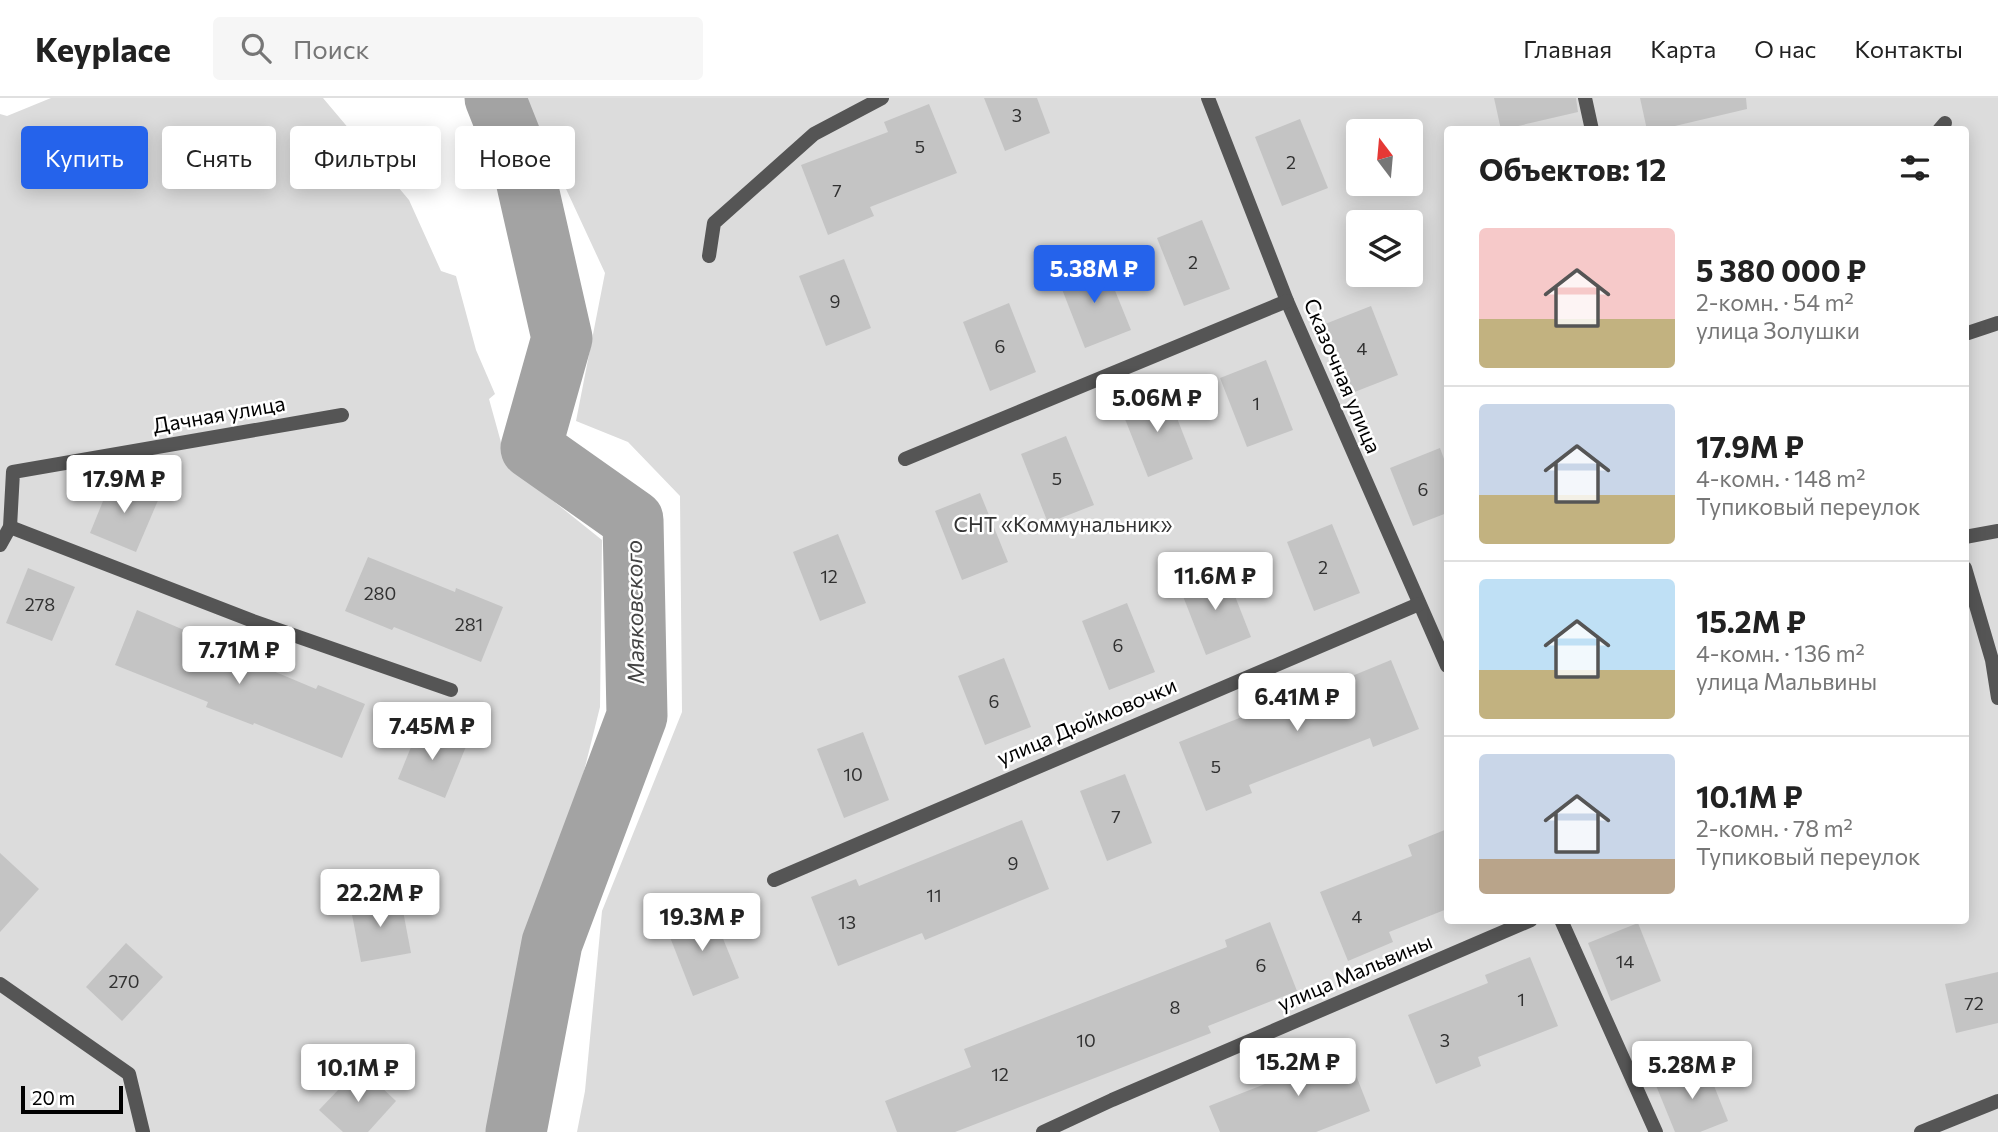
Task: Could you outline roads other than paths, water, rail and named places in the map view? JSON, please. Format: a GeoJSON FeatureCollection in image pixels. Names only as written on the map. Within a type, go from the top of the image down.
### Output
{"type":"FeatureCollection","features":[{"type":"Feature","properties":{"kind":"street"},"geometry":{"type":"LineString","coordinates":[[709,256],[714,223],[814,134],[882,98]]}},
{"type":"Feature","properties":{"kind":"street","name":"Сказочная улица"},"geometry":{"type":"LineString","coordinates":[[1208,98],[1287,301],[1444,659]]}},
{"type":"Feature","properties":{"kind":"street"},"geometry":{"type":"LineString","coordinates":[[1585,98],[1591,126]]}},
{"type":"Feature","properties":{"kind":"street"},"geometry":{"type":"LineString","coordinates":[[905,459],[1287,301]]}},
{"type":"Feature","properties":{"kind":"street"},"geometry":{"type":"LineString","coordinates":[[1969,333],[1998,323]]}},
{"type":"Feature","properties":{"kind":"street","name":"Дачная улица"},"geometry":{"type":"LineString","coordinates":[[0,545],[10,527],[13,472],[342,415]]}},
{"type":"Feature","properties":{"kind":"street"},"geometry":{"type":"LineString","coordinates":[[10,527],[253,621],[451,690]]}},
{"type":"Feature","properties":{"kind":"street"},"geometry":{"type":"LineString","coordinates":[[1969,536],[1998,531]]}},
{"type":"Feature","properties":{"kind":"street"},"geometry":{"type":"LineString","coordinates":[[1969,582],[1992,660],[1998,698]]}},
{"type":"Feature","properties":{"kind":"street","name":"улица Дюймовочки"},"geometry":{"type":"LineString","coordinates":[[774,880],[1419,604]]}},
{"type":"Feature","properties":{"kind":"street","name":"улица Мальвины"},"geometry":{"type":"LineString","coordinates":[[1043,1132],[1522,924]]}},
{"type":"Feature","properties":{"kind":"street"},"geometry":{"type":"LineString","coordinates":[[1563,924],[1656,1132]]}},
{"type":"Feature","properties":{"kind":"street"},"geometry":{"type":"LineString","coordinates":[[0,984],[129,1074],[143,1132]]}},
{"type":"Feature","properties":{"kind":"street"},"geometry":{"type":"LineString","coordinates":[[1921,1132],[1998,1101]]}},
{"type":"Feature","properties":{"kind":"waterway","name":"Маяковского"},"geometry":{"type":"LineString","coordinates":[[495,98],[524,171],[562,338],[531,448],[633,520],[637,716],[552,943],[516,1132]]}},
{"type":"Feature","properties":{"kind":"park label","name":"СНТ «Коммунальник»"},"geometry":{"type":"Point","coordinates":[1063,525]}}]}
